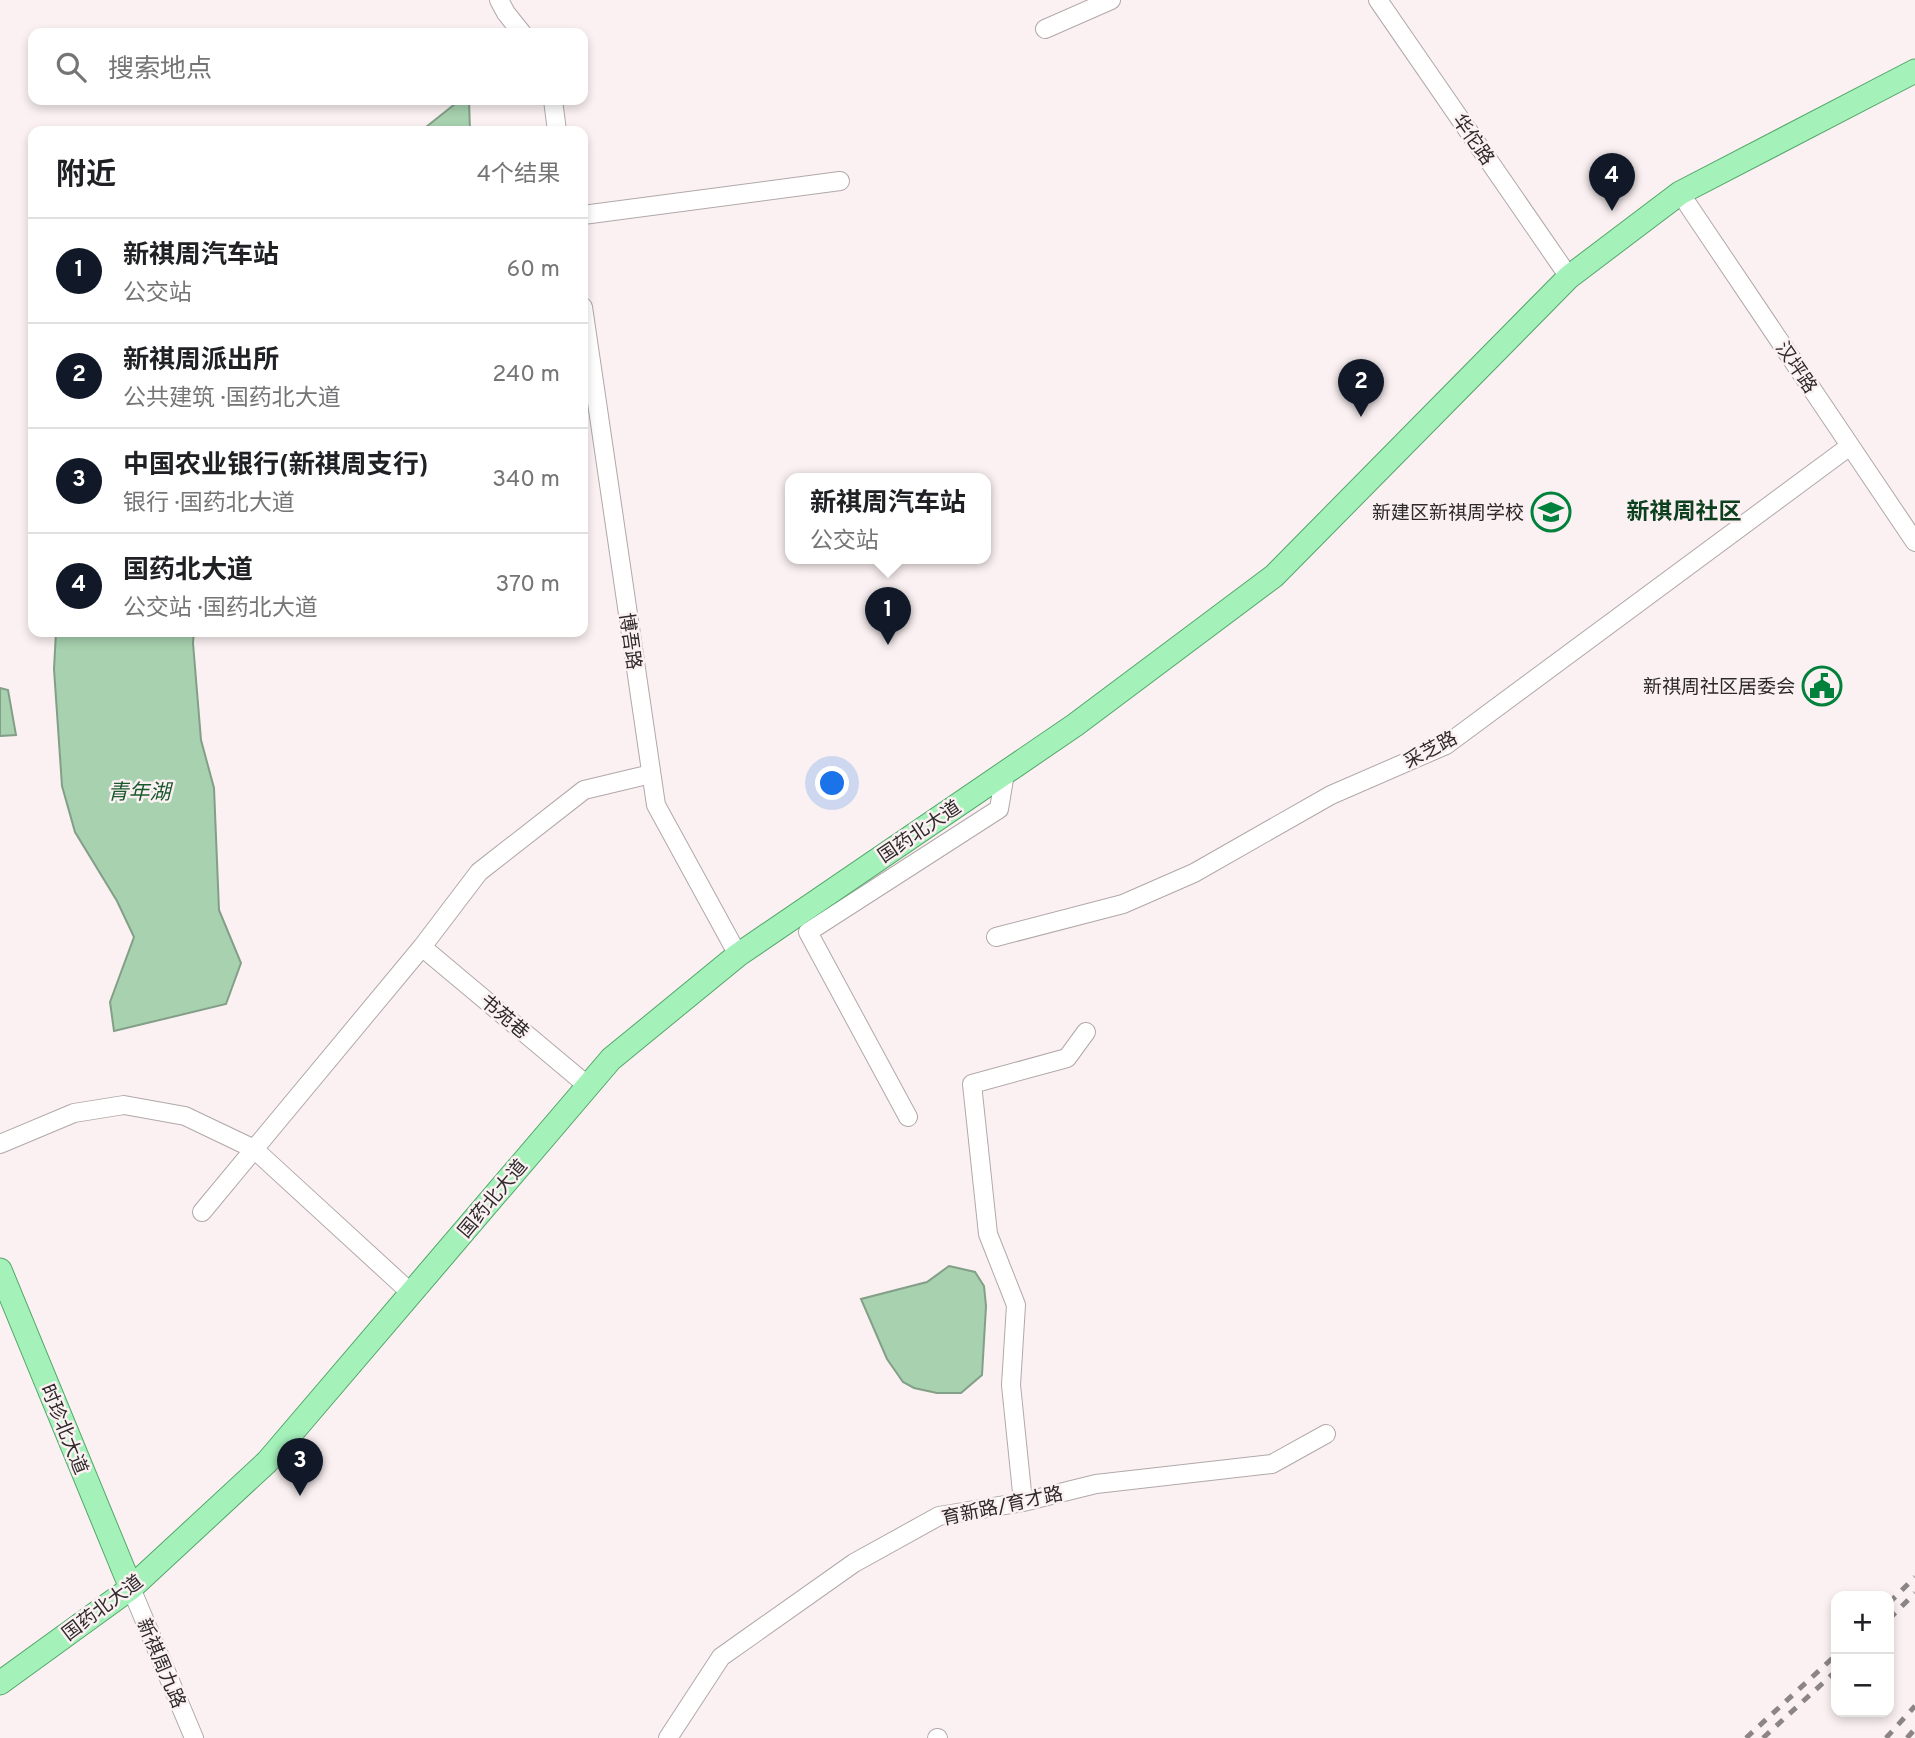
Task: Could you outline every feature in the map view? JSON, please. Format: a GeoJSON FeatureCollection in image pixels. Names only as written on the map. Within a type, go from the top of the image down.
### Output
{"type":"FeatureCollection","features":[{"type":"Feature","properties":{"kind":"main road","name":"国药北大道"},"geometry":{"type":"LineString","coordinates":[[0,1683],[131,1588],[267,1462],[611,1059],[738,955],[1075,725],[1274,576],[1569,277],[1680,192],[1915,71]]}},
{"type":"Feature","properties":{"kind":"main road","name":"时珍北大道"},"geometry":{"type":"LineString","coordinates":[[0,1270],[131,1588]]}},
{"type":"Feature","properties":{"kind":"street"},"geometry":{"type":"LineString","coordinates":[[499,0],[518,28]]}},
{"type":"Feature","properties":{"kind":"street"},"geometry":{"type":"LineString","coordinates":[[1045,29],[1111,0]]}},
{"type":"Feature","properties":{"kind":"street","name":"华佗路"},"geometry":{"type":"LineString","coordinates":[[1378,0],[1569,277]]}},
{"type":"Feature","properties":{"kind":"street"},"geometry":{"type":"LineString","coordinates":[[554,105],[556,126]]}},
{"type":"Feature","properties":{"kind":"street"},"geometry":{"type":"LineString","coordinates":[[588,214],[840,181]]}},
{"type":"Feature","properties":{"kind":"street","name":"汉坪路"},"geometry":{"type":"LineString","coordinates":[[1680,192],[1915,542]]}},
{"type":"Feature","properties":{"kind":"street","name":"博吾路"},"geometry":{"type":"LineString","coordinates":[[588,341],[656,805],[738,955]]}},
{"type":"Feature","properties":{"kind":"street","name":"采芝路"},"geometry":{"type":"LineString","coordinates":[[996,937],[1123,904],[1194,873],[1331,795],[1446,745],[1850,446]]}},
{"type":"Feature","properties":{"kind":"street"},"geometry":{"type":"LineString","coordinates":[[908,1117],[808,932],[999,809],[1005,773]]}},
{"type":"Feature","properties":{"kind":"street"},"geometry":{"type":"LineString","coordinates":[[202,1212],[422,947],[479,872],[584,790],[651,774]]}},
{"type":"Feature","properties":{"kind":"street","name":"书苑巷"},"geometry":{"type":"LineString","coordinates":[[422,947],[588,1086]]}},
{"type":"Feature","properties":{"kind":"street"},"geometry":{"type":"LineString","coordinates":[[1023,1502],[1011,1385],[1016,1305],[988,1234],[972,1084],[1067,1058],[1086,1032]]}},
{"type":"Feature","properties":{"kind":"street"},"geometry":{"type":"LineString","coordinates":[[0,1144],[74,1113],[124,1105],[185,1116],[254,1149],[411,1293]]}},
{"type":"Feature","properties":{"kind":"street","name":"育新路/育才路"},"geometry":{"type":"LineString","coordinates":[[668,1738],[722,1657],[854,1563],[939,1516],[1023,1502],[1096,1483],[1272,1464],[1326,1434]]}},
{"type":"Feature","properties":{"kind":"street","name":"新祺周九路"},"geometry":{"type":"LineString","coordinates":[[131,1588],[194,1738]]}},
{"type":"Feature","properties":{"kind":"water"},"geometry":{"type":"Polygon","coordinates":[[[454,105],[469,105],[470,126],[427,126],[454,105]]]}},
{"type":"Feature","properties":{"kind":"water","name":"青年湖"},"geometry":{"type":"Polygon","coordinates":[[[56,637],[194,637],[201,740],[214,788],[219,910],[241,963],[226,1004],[114,1031],[110,1002],[134,937],[117,901],[75,832],[62,786],[54,669],[56,637]]]}},
{"type":"Feature","properties":{"kind":"water"},"geometry":{"type":"Polygon","coordinates":[[[0,688],[8,690],[16,735],[0,736],[0,688]]]}},
{"type":"Feature","properties":{"kind":"water"},"geometry":{"type":"Polygon","coordinates":[[[949,1266],[975,1272],[984,1286],[986,1306],[982,1375],[961,1393],[937,1393],[914,1388],[903,1382],[887,1359],[861,1299],[927,1282],[949,1266]]]}},
{"type":"Feature","properties":{"kind":"railway"},"geometry":{"type":"LineString","coordinates":[[1894,1598],[1915,1577]]}},
{"type":"Feature","properties":{"kind":"railway"},"geometry":{"type":"LineString","coordinates":[[1894,1614],[1915,1593]]}},
{"type":"Feature","properties":{"kind":"railway"},"geometry":{"type":"LineString","coordinates":[[1746,1738],[1831,1660]]}},
{"type":"Feature","properties":{"kind":"railway"},"geometry":{"type":"LineString","coordinates":[[1763,1738],[1831,1676]]}},
{"type":"Feature","properties":{"kind":"railway"},"geometry":{"type":"LineString","coordinates":[[1886,1738],[1915,1706]]}},
{"type":"Feature","properties":{"kind":"railway"},"geometry":{"type":"LineString","coordinates":[[1907,1738],[1915,1729]]}},
{"type":"Feature","properties":{"kind":"place","name":"国药北大道"},"geometry":{"type":"Point","coordinates":[1612,211]}},
{"type":"Feature","properties":{"kind":"place","name":"新祺周派出所"},"geometry":{"type":"Point","coordinates":[1361,417]}},
{"type":"Feature","properties":{"kind":"place","name":"新建区新祺周学校"},"geometry":{"type":"Point","coordinates":[1551,512]}},
{"type":"Feature","properties":{"kind":"place","name":"新祺周汽车站"},"geometry":{"type":"Point","coordinates":[888,645]}},
{"type":"Feature","properties":{"kind":"place","name":"新祺周社区居委会"},"geometry":{"type":"Point","coordinates":[1822,686]}},
{"type":"Feature","properties":{"kind":"place","name":"中国农业银行(新祺周支行)"},"geometry":{"type":"Point","coordinates":[300,1496]}},
{"type":"Feature","properties":{"kind":"district","name":"新祺周社区"},"geometry":{"type":"Point","coordinates":[1684,511]}}]}
